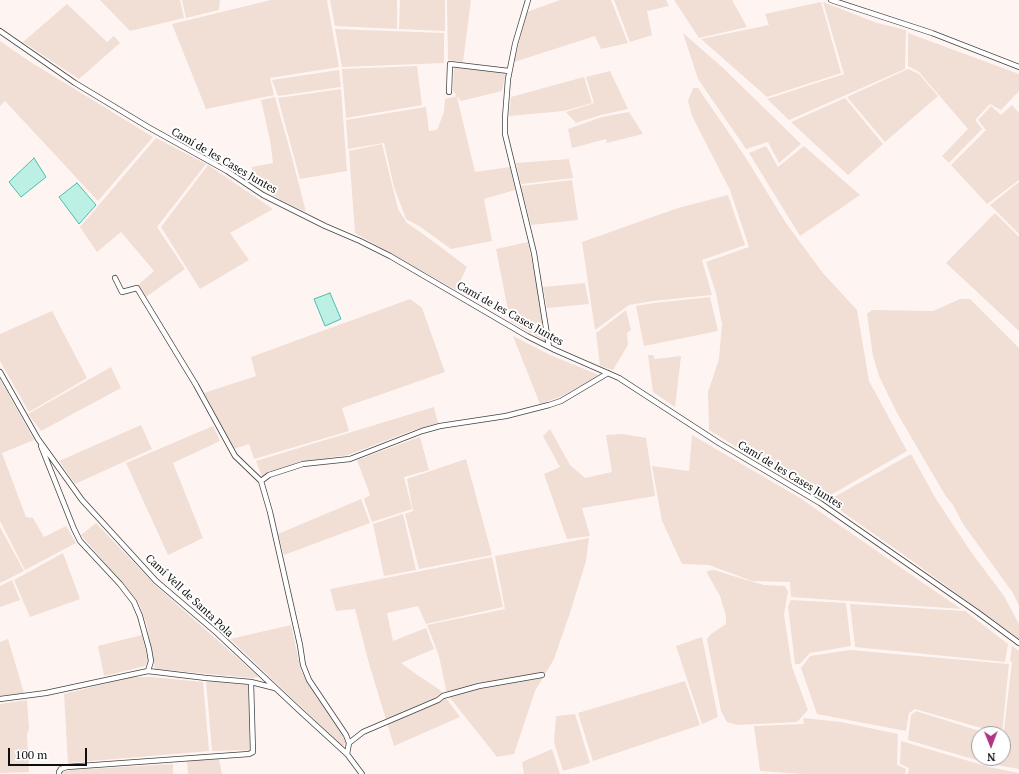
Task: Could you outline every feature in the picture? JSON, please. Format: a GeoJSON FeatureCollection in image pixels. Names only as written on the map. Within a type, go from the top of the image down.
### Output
{"type":"FeatureCollection","features":[{"type":"Feature","properties":{"kind":"street"},"geometry":{"type":"LineString","coordinates":[[528,0],[509,71],[505,134],[534,253],[549,347]]}},
{"type":"Feature","properties":{"kind":"street"},"geometry":{"type":"LineString","coordinates":[[831,0],[932,33],[1019,67]]}},
{"type":"Feature","properties":{"kind":"street","name":"Camí de les Cases Juntes"},"geometry":{"type":"LineString","coordinates":[[0,31],[75,83],[148,127],[227,171],[263,195],[390,256],[527,336],[619,378],[719,443],[820,502],[978,612],[1019,643]]}},
{"type":"Feature","properties":{"kind":"street"},"geometry":{"type":"LineString","coordinates":[[449,92],[450,64],[509,71]]}},
{"type":"Feature","properties":{"kind":"street"},"geometry":{"type":"LineString","coordinates":[[115,278],[122,292],[137,288],[196,385],[235,456],[261,481],[272,520],[300,645],[303,665],[309,680],[346,735],[349,743],[347,754]]}},
{"type":"Feature","properties":{"kind":"street","name":"Camí Vell de Santa Pola"},"geometry":{"type":"LineString","coordinates":[[0,372],[38,439],[82,500],[156,581],[277,688],[347,754],[362,774]]}},
{"type":"Feature","properties":{"kind":"street"},"geometry":{"type":"LineString","coordinates":[[261,481],[269,476],[303,464],[350,459],[422,431],[440,426],[506,416],[549,405],[561,401],[608,374]]}},
{"type":"Feature","properties":{"kind":"street"},"geometry":{"type":"LineString","coordinates":[[38,439],[80,541],[120,584],[134,602],[140,616],[149,649],[151,661],[148,671]]}},
{"type":"Feature","properties":{"kind":"street"},"geometry":{"type":"LineString","coordinates":[[0,699],[46,693],[148,671],[251,682],[277,688]]}},
{"type":"Feature","properties":{"kind":"street"},"geometry":{"type":"LineString","coordinates":[[349,743],[363,732],[431,703],[443,696],[479,686],[542,675]]}},
{"type":"Feature","properties":{"kind":"street"},"geometry":{"type":"LineString","coordinates":[[59,774],[61,769],[67,767],[249,754],[253,752],[251,682]]}},
{"type":"Feature","properties":{"kind":"shaded area"},"geometry":{"type":"Polygon","coordinates":[[[100,0],[180,0],[184,18],[130,31],[100,0]]]}},
{"type":"Feature","properties":{"kind":"shaded area"},"geometry":{"type":"Polygon","coordinates":[[[182,0],[220,0],[219,10],[186,18],[182,0]]]}},
{"type":"Feature","properties":{"kind":"shaded area"},"geometry":{"type":"Polygon","coordinates":[[[271,0],[327,0],[339,67],[270,78],[274,95],[206,109],[172,24],[271,0]]]}},
{"type":"Feature","properties":{"kind":"shaded area"},"geometry":{"type":"Polygon","coordinates":[[[330,0],[397,0],[397,29],[335,26],[330,0]]]}},
{"type":"Feature","properties":{"kind":"shaded area"},"geometry":{"type":"Polygon","coordinates":[[[400,0],[445,0],[445,31],[399,29],[400,0]]]}},
{"type":"Feature","properties":{"kind":"shaded area"},"geometry":{"type":"Polygon","coordinates":[[[447,0],[471,0],[463,62],[448,60],[447,0]]]}},
{"type":"Feature","properties":{"kind":"shaded area"},"geometry":{"type":"Polygon","coordinates":[[[560,0],[611,0],[628,43],[601,49],[595,36],[514,62],[527,12],[560,0]]]}},
{"type":"Feature","properties":{"kind":"shaded area"},"geometry":{"type":"Polygon","coordinates":[[[614,0],[666,0],[669,6],[647,11],[652,35],[630,42],[614,0]]]}},
{"type":"Feature","properties":{"kind":"shaded area"},"geometry":{"type":"Polygon","coordinates":[[[674,0],[732,0],[747,27],[699,38],[674,0]]]}},
{"type":"Feature","properties":{"kind":"shaded area"},"geometry":{"type":"Polygon","coordinates":[[[821,2],[841,73],[767,97],[701,39],[769,25],[765,14],[821,2]]]}},
{"type":"Feature","properties":{"kind":"shaded area"},"geometry":{"type":"Polygon","coordinates":[[[823,2],[877,23],[906,30],[905,69],[789,120],[767,99],[844,74],[823,2]]]}},
{"type":"Feature","properties":{"kind":"shaded area"},"geometry":{"type":"Polygon","coordinates":[[[67,4],[107,42],[114,36],[120,43],[79,79],[23,42],[67,4]]]}},
{"type":"Feature","properties":{"kind":"shaded area"},"geometry":{"type":"Polygon","coordinates":[[[335,29],[444,33],[444,63],[342,67],[335,29]]]}},
{"type":"Feature","properties":{"kind":"shaded area"},"geometry":{"type":"Polygon","coordinates":[[[683,33],[722,67],[801,144],[779,163],[768,142],[746,149],[698,79],[683,33]]]}},
{"type":"Feature","properties":{"kind":"shaded area"},"geometry":{"type":"Polygon","coordinates":[[[908,33],[1019,74],[1019,91],[1001,110],[990,104],[975,120],[982,129],[949,163],[942,156],[968,129],[919,72],[908,66],[908,33]]]}},
{"type":"Feature","properties":{"kind":"shaded area"},"geometry":{"type":"Polygon","coordinates":[[[0,41],[29,61],[153,137],[98,201],[5,101],[0,106],[0,41]]]}},
{"type":"Feature","properties":{"kind":"shaded area"},"geometry":{"type":"Polygon","coordinates":[[[454,65],[506,71],[502,91],[461,101],[457,97],[475,172],[510,167],[515,190],[484,199],[492,241],[451,249],[419,226],[406,219],[394,187],[384,143],[348,149],[346,120],[426,107],[429,131],[437,130],[444,112],[445,99],[457,96],[453,91],[454,65]]]}},
{"type":"Feature","properties":{"kind":"shaded area"},"geometry":{"type":"Polygon","coordinates":[[[417,66],[422,105],[346,118],[342,69],[417,66]]]}},
{"type":"Feature","properties":{"kind":"shaded area"},"geometry":{"type":"Polygon","coordinates":[[[908,69],[919,74],[938,96],[885,142],[847,97],[908,69]]]}},
{"type":"Feature","properties":{"kind":"shaded area"},"geometry":{"type":"Polygon","coordinates":[[[339,70],[341,87],[278,96],[272,80],[339,70]]]}},
{"type":"Feature","properties":{"kind":"shaded area"},"geometry":{"type":"Polygon","coordinates":[[[610,71],[628,109],[601,115],[576,123],[566,112],[594,103],[586,77],[610,71]]]}},
{"type":"Feature","properties":{"kind":"shaded area"},"geometry":{"type":"Polygon","coordinates":[[[584,77],[592,103],[564,111],[509,116],[511,97],[584,77]]]}},
{"type":"Feature","properties":{"kind":"shaded area"},"geometry":{"type":"Polygon","coordinates":[[[693,88],[698,88],[744,155],[786,223],[822,272],[857,310],[869,381],[907,451],[822,500],[709,430],[708,392],[719,359],[722,324],[716,293],[706,262],[749,247],[730,190],[692,116],[688,101],[693,88]]]}},
{"type":"Feature","properties":{"kind":"shaded area"},"geometry":{"type":"Polygon","coordinates":[[[341,89],[347,171],[300,179],[278,98],[341,89]]]}},
{"type":"Feature","properties":{"kind":"shaded area"},"geometry":{"type":"Polygon","coordinates":[[[275,97],[306,212],[281,200],[254,184],[252,167],[273,163],[270,140],[261,100],[275,97]]]}},
{"type":"Feature","properties":{"kind":"shaded area"},"geometry":{"type":"Polygon","coordinates":[[[845,98],[883,144],[848,175],[791,122],[845,98]]]}},
{"type":"Feature","properties":{"kind":"shaded area"},"geometry":{"type":"Polygon","coordinates":[[[1012,105],[1019,113],[1019,180],[987,204],[951,165],[986,130],[978,120],[991,106],[1001,115],[1012,105]]]}},
{"type":"Feature","properties":{"kind":"shaded area"},"geometry":{"type":"Polygon","coordinates":[[[629,112],[643,134],[607,143],[606,139],[572,148],[568,129],[602,117],[629,112]]]}},
{"type":"Feature","properties":{"kind":"shaded area"},"geometry":{"type":"Polygon","coordinates":[[[156,138],[206,164],[157,227],[185,269],[146,297],[138,285],[154,271],[121,232],[97,252],[80,227],[156,138]]]}},
{"type":"Feature","properties":{"kind":"shaded area"},"geometry":{"type":"Polygon","coordinates":[[[382,144],[398,209],[407,223],[467,267],[456,290],[355,233],[349,151],[382,144]]]}},
{"type":"Feature","properties":{"kind":"shaded area"},"geometry":{"type":"Polygon","coordinates":[[[766,146],[778,167],[804,146],[860,195],[800,236],[749,153],[766,146]]]}},
{"type":"Feature","properties":{"kind":"shaded area"},"geometry":{"type":"Polygon","coordinates":[[[569,159],[573,178],[521,184],[516,163],[569,159]]]}},
{"type":"Feature","properties":{"kind":"shaded area"},"geometry":{"type":"Polygon","coordinates":[[[208,165],[273,209],[230,233],[249,260],[200,289],[161,227],[208,165]]]}},
{"type":"Feature","properties":{"kind":"shaded area"},"geometry":{"type":"Polygon","coordinates":[[[572,180],[578,220],[531,225],[521,186],[572,180]]]}},
{"type":"Feature","properties":{"kind":"shaded area"},"geometry":{"type":"Polygon","coordinates":[[[1019,182],[1019,234],[990,205],[1019,182]]]}},
{"type":"Feature","properties":{"kind":"shaded area"},"geometry":{"type":"Polygon","coordinates":[[[728,195],[745,245],[702,260],[712,295],[629,305],[595,330],[582,242],[678,208],[728,195]]]}},
{"type":"Feature","properties":{"kind":"shaded area"},"geometry":{"type":"Polygon","coordinates":[[[995,213],[1019,237],[1019,331],[946,263],[995,213]]]}},
{"type":"Feature","properties":{"kind":"shaded area"},"geometry":{"type":"Polygon","coordinates":[[[528,242],[546,342],[510,321],[496,249],[528,242]]]}},
{"type":"Feature","properties":{"kind":"shaded area"},"geometry":{"type":"Polygon","coordinates":[[[585,283],[589,304],[547,308],[543,287],[585,283]]]}},
{"type":"Feature","properties":{"kind":"shaded area"},"geometry":{"type":"Polygon","coordinates":[[[710,297],[718,331],[644,346],[636,306],[710,297]]]}},
{"type":"Feature","properties":{"kind":"shaded area"},"geometry":{"type":"Polygon","coordinates":[[[410,299],[422,308],[445,372],[342,408],[349,431],[254,459],[249,444],[234,449],[204,393],[256,376],[251,357],[410,299]]]}},
{"type":"Feature","properties":{"kind":"shaded area"},"geometry":{"type":"Polygon","coordinates":[[[960,299],[970,299],[1019,348],[1019,606],[1013,593],[963,524],[897,413],[879,376],[873,356],[867,314],[872,310],[933,311],[960,299]]]}},
{"type":"Feature","properties":{"kind":"shaded area"},"geometry":{"type":"Polygon","coordinates":[[[626,310],[631,330],[627,333],[628,345],[613,370],[600,366],[596,333],[626,310]]]}},
{"type":"Feature","properties":{"kind":"shaded area"},"geometry":{"type":"Polygon","coordinates":[[[52,311],[87,378],[29,412],[0,361],[0,334],[52,311]]]}},
{"type":"Feature","properties":{"kind":"shaded area"},"geometry":{"type":"Polygon","coordinates":[[[513,336],[550,355],[599,375],[562,396],[540,404],[513,336]]]}},
{"type":"Feature","properties":{"kind":"shaded area"},"geometry":{"type":"Polygon","coordinates":[[[648,355],[653,355],[655,359],[681,356],[675,407],[653,392],[648,355]]]}},
{"type":"Feature","properties":{"kind":"shaded area"},"geometry":{"type":"Polygon","coordinates":[[[111,367],[121,388],[41,431],[28,414],[111,367]]]}},
{"type":"Feature","properties":{"kind":"shaded area"},"geometry":{"type":"Polygon","coordinates":[[[0,379],[34,440],[2,453],[26,517],[33,518],[44,537],[66,526],[76,543],[25,570],[0,521],[0,379]]]}},
{"type":"Feature","properties":{"kind":"shaded area"},"geometry":{"type":"Polygon","coordinates":[[[434,407],[438,423],[411,431],[348,455],[299,462],[262,477],[256,461],[434,407]]]}},
{"type":"Feature","properties":{"kind":"shaded area"},"geometry":{"type":"Polygon","coordinates":[[[141,425],[152,449],[75,484],[59,461],[141,425]]]}},
{"type":"Feature","properties":{"kind":"shaded area"},"geometry":{"type":"Polygon","coordinates":[[[213,426],[220,441],[173,463],[203,538],[168,555],[126,463],[213,426]]]}},
{"type":"Feature","properties":{"kind":"shaded area"},"geometry":{"type":"Polygon","coordinates":[[[550,429],[570,465],[585,478],[612,472],[606,435],[623,434],[646,438],[655,496],[582,508],[590,536],[567,539],[544,474],[560,467],[543,436],[550,429]]]}},
{"type":"Feature","properties":{"kind":"shaded area"},"geometry":{"type":"Polygon","coordinates":[[[692,435],[800,498],[961,609],[791,597],[790,582],[752,581],[709,565],[682,564],[662,521],[652,466],[689,471],[692,435]]]}},
{"type":"Feature","properties":{"kind":"shaded area"},"geometry":{"type":"Polygon","coordinates":[[[420,437],[429,470],[404,477],[412,509],[372,522],[364,499],[370,495],[357,460],[420,437]]]}},
{"type":"Feature","properties":{"kind":"shaded area"},"geometry":{"type":"Polygon","coordinates":[[[911,454],[936,499],[971,552],[1004,596],[1019,624],[1019,639],[827,501],[911,454]]]}},
{"type":"Feature","properties":{"kind":"shaded area"},"geometry":{"type":"Polygon","coordinates":[[[466,459],[492,555],[419,569],[405,514],[413,511],[407,479],[466,459]]]}},
{"type":"Feature","properties":{"kind":"shaded area"},"geometry":{"type":"Polygon","coordinates":[[[361,499],[370,523],[284,555],[278,534],[361,499]]]}},
{"type":"Feature","properties":{"kind":"shaded area"},"geometry":{"type":"Polygon","coordinates":[[[403,514],[416,570],[384,576],[373,524],[403,514]]]}},
{"type":"Feature","properties":{"kind":"shaded area"},"geometry":{"type":"Polygon","coordinates":[[[96,523],[155,585],[259,677],[252,678],[155,669],[147,626],[139,603],[81,535],[96,523]]]}},
{"type":"Feature","properties":{"kind":"shaded area"},"geometry":{"type":"Polygon","coordinates":[[[0,527],[24,571],[0,583],[0,527]]]}},
{"type":"Feature","properties":{"kind":"shaded area"},"geometry":{"type":"Polygon","coordinates":[[[589,538],[586,561],[554,659],[535,691],[514,754],[497,757],[447,694],[439,656],[427,625],[505,609],[495,556],[589,538]]]}},
{"type":"Feature","properties":{"kind":"shaded area"},"geometry":{"type":"Polygon","coordinates":[[[63,553],[80,599],[30,617],[14,580],[63,553]]]}},
{"type":"Feature","properties":{"kind":"shaded area"},"geometry":{"type":"Polygon","coordinates":[[[492,557],[503,607],[426,624],[418,606],[387,613],[393,641],[426,628],[434,649],[401,663],[440,690],[460,717],[394,746],[368,660],[355,609],[336,611],[330,589],[492,557]]]}},
{"type":"Feature","properties":{"kind":"shaded area"},"geometry":{"type":"Polygon","coordinates":[[[714,570],[764,585],[785,586],[788,592],[784,615],[792,667],[808,710],[797,722],[737,725],[727,722],[721,711],[707,639],[711,634],[726,624],[726,616],[720,596],[707,573],[707,571],[714,570]]]}},
{"type":"Feature","properties":{"kind":"shaded area"},"geometry":{"type":"Polygon","coordinates":[[[12,580],[20,600],[0,607],[0,586],[12,580]]]}},
{"type":"Feature","properties":{"kind":"shaded area"},"geometry":{"type":"Polygon","coordinates":[[[791,600],[846,603],[851,646],[810,653],[800,664],[795,664],[788,606],[791,600]]]}},
{"type":"Feature","properties":{"kind":"shaded area"},"geometry":{"type":"Polygon","coordinates":[[[850,604],[965,611],[1008,644],[1005,662],[855,647],[850,604]]]}},
{"type":"Feature","properties":{"kind":"shaded area"},"geometry":{"type":"Polygon","coordinates":[[[291,625],[301,671],[340,730],[346,744],[342,746],[230,639],[291,625]]]}},
{"type":"Feature","properties":{"kind":"shaded area"},"geometry":{"type":"Polygon","coordinates":[[[142,635],[148,660],[145,666],[104,676],[98,646],[142,635]]]}},
{"type":"Feature","properties":{"kind":"shaded area"},"geometry":{"type":"Polygon","coordinates":[[[702,637],[718,717],[702,724],[676,646],[702,637]]]}},
{"type":"Feature","properties":{"kind":"shaded area"},"geometry":{"type":"Polygon","coordinates":[[[8,639],[24,693],[0,696],[0,642],[8,639]]]}},
{"type":"Feature","properties":{"kind":"shaded area"},"geometry":{"type":"Polygon","coordinates":[[[1012,646],[1019,651],[1019,769],[1002,766],[1011,766],[1011,726],[1004,726],[1012,662],[1010,660],[1012,646]]]}},
{"type":"Feature","properties":{"kind":"shaded area"},"geometry":{"type":"Polygon","coordinates":[[[850,650],[1009,664],[1003,726],[974,726],[915,709],[909,713],[906,731],[817,714],[801,668],[810,656],[850,650]]]}},
{"type":"Feature","properties":{"kind":"shaded area"},"geometry":{"type":"Polygon","coordinates":[[[132,677],[151,677],[203,682],[209,751],[68,763],[64,694],[132,677]]]}},
{"type":"Feature","properties":{"kind":"shaded area"},"geometry":{"type":"Polygon","coordinates":[[[206,681],[248,685],[250,750],[212,751],[206,681]]]}},
{"type":"Feature","properties":{"kind":"shaded area"},"geometry":{"type":"Polygon","coordinates":[[[685,681],[700,725],[593,761],[578,713],[685,681]]]}},
{"type":"Feature","properties":{"kind":"shaded area"},"geometry":{"type":"Polygon","coordinates":[[[27,700],[29,772],[0,773],[0,704],[27,700]]]}},
{"type":"Feature","properties":{"kind":"shaded area"},"geometry":{"type":"Polygon","coordinates":[[[916,711],[971,728],[971,759],[908,740],[911,715],[916,711]]]}},
{"type":"Feature","properties":{"kind":"shaded area"},"geometry":{"type":"Polygon","coordinates":[[[575,714],[590,763],[563,771],[554,742],[556,716],[575,714]]]}},
{"type":"Feature","properties":{"kind":"shaded area"},"geometry":{"type":"Polygon","coordinates":[[[803,718],[841,722],[898,734],[897,765],[906,769],[905,774],[804,774],[760,771],[754,726],[804,724],[803,718]]]}},
{"type":"Feature","properties":{"kind":"shaded area"},"geometry":{"type":"Polygon","coordinates":[[[901,741],[971,762],[971,766],[986,766],[1019,774],[908,774],[909,768],[900,764],[901,741]]]}},
{"type":"Feature","properties":{"kind":"shaded area"},"geometry":{"type":"Polygon","coordinates":[[[552,749],[560,774],[524,774],[522,762],[552,749]]]}},
{"type":"Feature","properties":{"kind":"shaded area"},"geometry":{"type":"Polygon","coordinates":[[[219,759],[222,774],[188,774],[187,761],[219,759]]]}},
{"type":"Feature","properties":{"kind":"shaded area"},"geometry":{"type":"Polygon","coordinates":[[[173,764],[173,774],[62,774],[63,772],[71,770],[173,764]]]}},
{"type":"Feature","properties":{"kind":"water"},"geometry":{"type":"Polygon","coordinates":[[[34,158],[46,177],[21,197],[9,182],[34,158]]]}},
{"type":"Feature","properties":{"kind":"water"},"geometry":{"type":"Polygon","coordinates":[[[77,183],[96,205],[79,224],[59,197],[77,183]]]}},
{"type":"Feature","properties":{"kind":"water"},"geometry":{"type":"Polygon","coordinates":[[[330,293],[341,319],[325,326],[314,299],[330,293]]]}}]}
